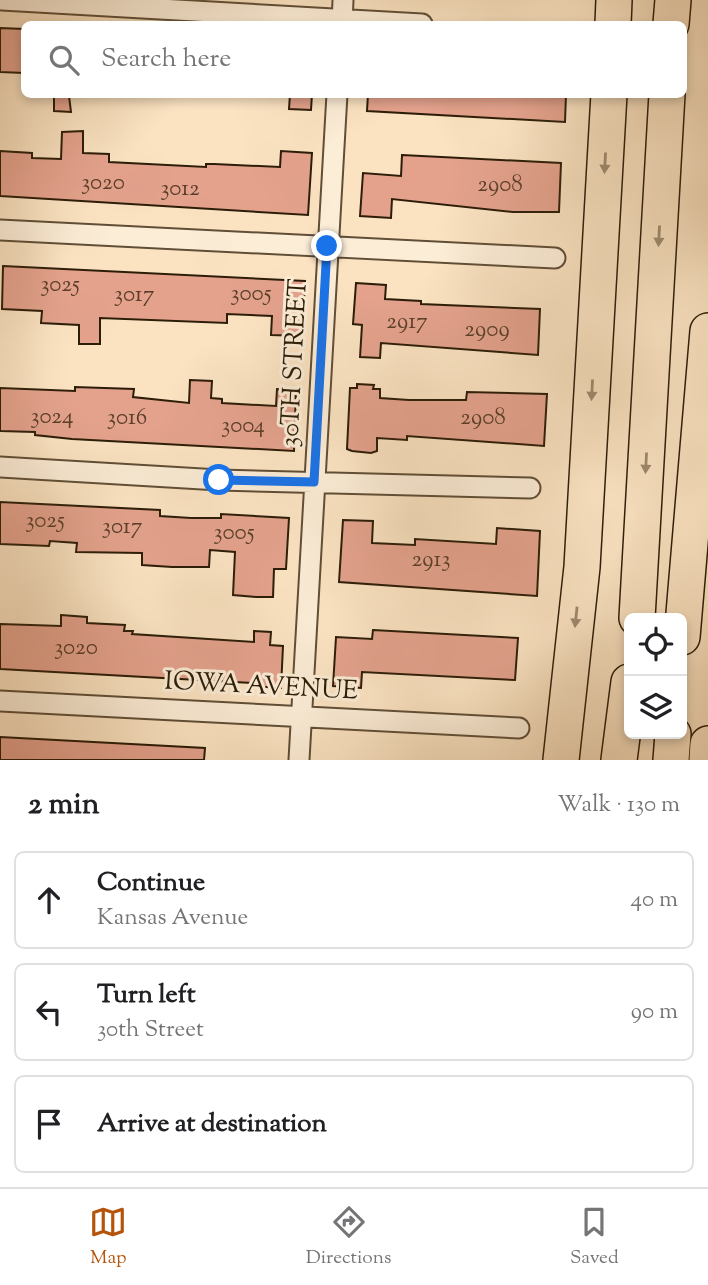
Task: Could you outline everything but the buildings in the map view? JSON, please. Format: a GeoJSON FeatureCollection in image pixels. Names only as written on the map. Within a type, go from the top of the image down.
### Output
{"type":"FeatureCollection","features":[{"type":"Feature","properties":{"kind":"highway"},"geometry":{"type":"LineString","coordinates":[[613,21],[614,0]]}},
{"type":"Feature","properties":{"kind":"highway"},"geometry":{"type":"LineString","coordinates":[[671,21],[673,0]]}},
{"type":"Feature","properties":{"kind":"highway"},"geometry":{"type":"LineString","coordinates":[[561,760],[582,567],[609,98]]}},
{"type":"Feature","properties":{"kind":"highway"},"geometry":{"type":"LineString","coordinates":[[637,613],[667,98]]}},
{"type":"Feature","properties":{"kind":"highway"},"geometry":{"type":"LineString","coordinates":[[684,613],[708,331]]}},
{"type":"Feature","properties":{"kind":"highway"},"geometry":{"type":"LineString","coordinates":[[619,760],[624,721]]}},
{"type":"Feature","properties":{"kind":"highway"},"geometry":{"type":"LineString","coordinates":[[630,760],[631,739]]}},
{"type":"Feature","properties":{"kind":"highway"},"geometry":{"type":"LineString","coordinates":[[671,760],[673,739]]}},
{"type":"Feature","properties":{"kind":"highway"},"geometry":{"type":"LineString","coordinates":[[707,760],[708,744]]}},
{"type":"Feature","properties":{"kind":"street"},"geometry":{"type":"LineString","coordinates":[[2,0],[342,14],[398,21]]}},
{"type":"Feature","properties":{"kind":"street","name":"30TH STREET"},"geometry":{"type":"LineString","coordinates":[[299,760],[337,98]]}},
{"type":"Feature","properties":{"kind":"street"},"geometry":{"type":"LineString","coordinates":[[0,230],[555,258]]}},
{"type":"Feature","properties":{"kind":"street"},"geometry":{"type":"LineString","coordinates":[[0,467],[219,480],[530,488]]}},
{"type":"Feature","properties":{"kind":"street","name":"IOWA AVENUE"},"geometry":{"type":"LineString","coordinates":[[0,701],[519,728]]}},
{"type":"Feature","properties":{"kind":"route"},"geometry":{"type":"LineString","coordinates":[[219,480],[314,482],[327,246]]}}]}
